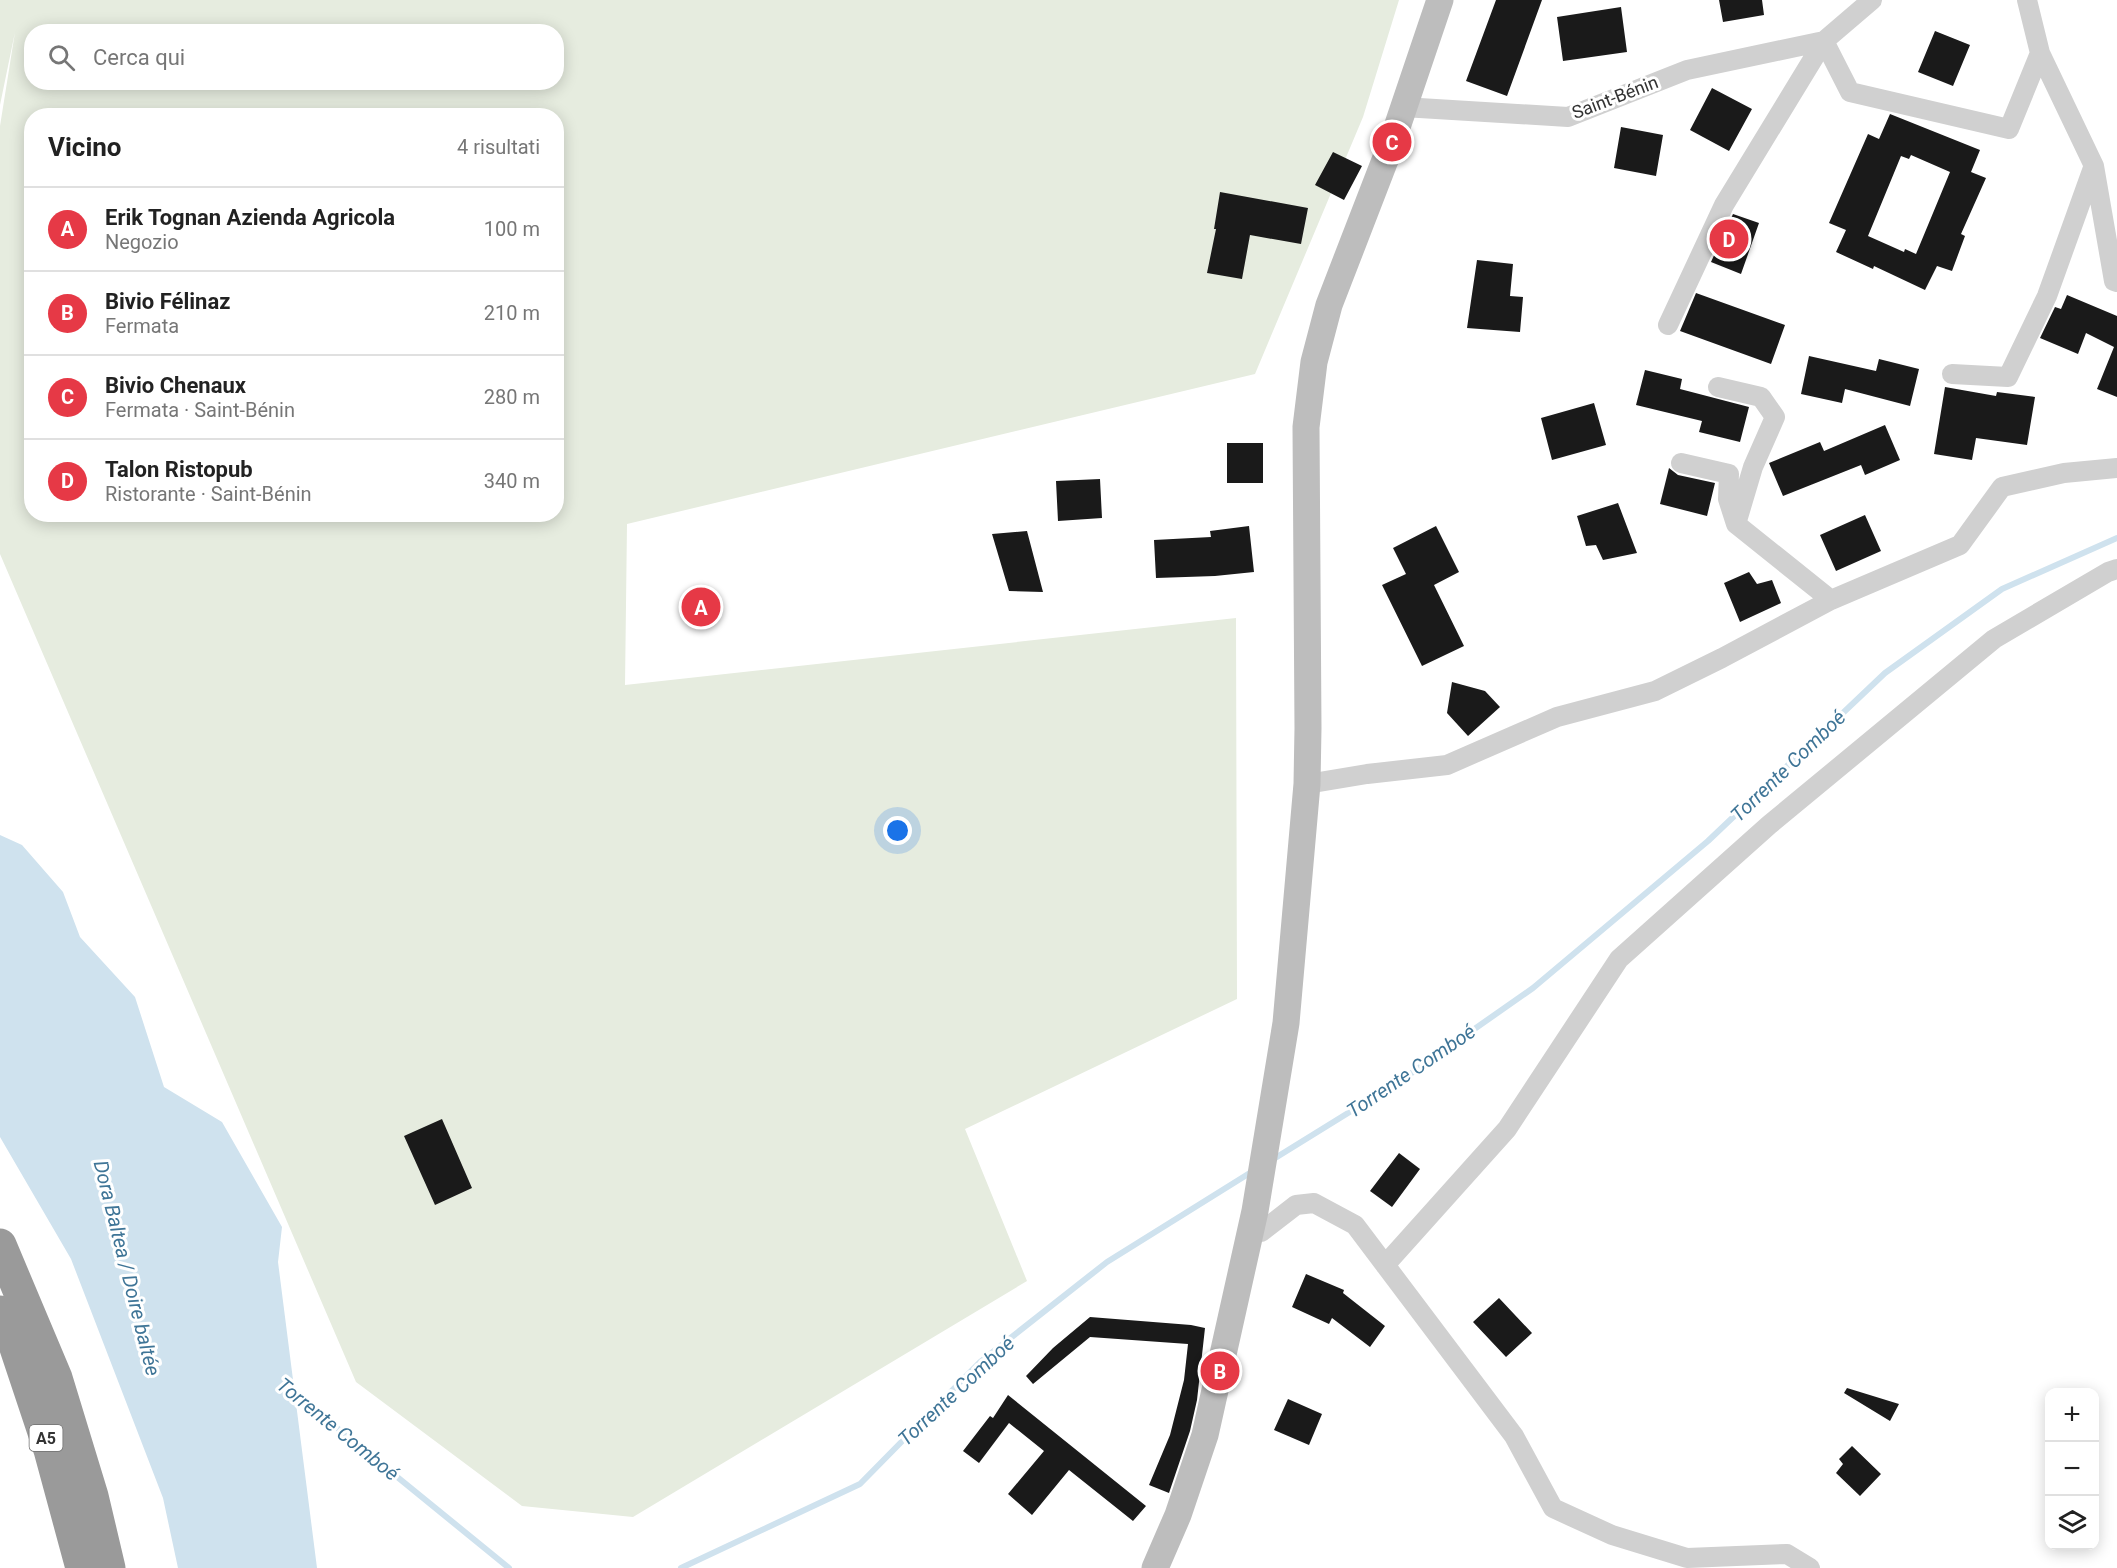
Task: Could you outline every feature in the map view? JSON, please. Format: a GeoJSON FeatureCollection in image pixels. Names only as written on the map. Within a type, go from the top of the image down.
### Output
{"type":"FeatureCollection","features":[{"type":"Feature","properties":{"kind":"highway","name":"A5"},"geometry":{"type":"LineString","coordinates":[[0,1245],[56,1378],[92,1496],[109,1568]]}},
{"type":"Feature","properties":{"kind":"highway","name":"A5"},"geometry":{"type":"LineString","coordinates":[[0,1312],[14,1342],[50,1450],[82,1568]]}},
{"type":"Feature","properties":{"kind":"main road"},"geometry":{"type":"LineString","coordinates":[[1155,1568],[1179,1515],[1205,1436],[1252,1221],[1286,1023],[1307,784],[1306,427],[1314,362],[1329,306],[1392,142],[1440,0]]}},
{"type":"Feature","properties":{"kind":"street","name":"Saint-Bénin"},"geometry":{"type":"LineString","coordinates":[[1668,325],[1724,205],[1824,41],[1872,0]]}},
{"type":"Feature","properties":{"kind":"street"},"geometry":{"type":"LineString","coordinates":[[2027,0],[2040,53],[2094,166],[2114,281],[2117,282]]}},
{"type":"Feature","properties":{"kind":"street","name":"Saint-Bénin"},"geometry":{"type":"LineString","coordinates":[[1403,107],[1568,117],[1687,70],[1824,41]]}},
{"type":"Feature","properties":{"kind":"street"},"geometry":{"type":"LineString","coordinates":[[1824,41],[1850,92],[2009,129],[2040,53]]}},
{"type":"Feature","properties":{"kind":"street"},"geometry":{"type":"LineString","coordinates":[[1952,374],[2008,377],[2047,296],[2094,166]]}},
{"type":"Feature","properties":{"kind":"street"},"geometry":{"type":"LineString","coordinates":[[1718,387],[1761,397],[1775,417],[1753,467],[1736,524]]}},
{"type":"Feature","properties":{"kind":"street"},"geometry":{"type":"LineString","coordinates":[[1681,463],[1729,474],[1728,499],[1736,524],[1831,600]]}},
{"type":"Feature","properties":{"kind":"street"},"geometry":{"type":"LineString","coordinates":[[1307,784],[1367,774],[1447,765],[1557,717],[1655,691],[1831,600],[1960,545],[2002,487],[2064,473],[2117,468]]}},
{"type":"Feature","properties":{"kind":"street"},"geometry":{"type":"LineString","coordinates":[[1385,1265],[1507,1129],[1619,959],[1769,825],[1994,639],[2108,572],[2117,569]]}},
{"type":"Feature","properties":{"kind":"street"},"geometry":{"type":"LineString","coordinates":[[1252,1221],[1262,1232],[1296,1205],[1314,1203],[1355,1225],[1514,1436],[1552,1508],[1612,1535],[1687,1558],[1787,1554],[1810,1568]]}},
{"type":"Feature","properties":{"kind":"shaded area"},"geometry":{"type":"Polygon","coordinates":[[[0,0],[1399,0],[1363,117],[1255,374],[627,524],[625,685],[1236,618],[1237,999],[965,1129],[1027,1281],[633,1517],[522,1506],[356,1382],[0,554],[0,126],[15,32],[0,105],[0,0]]]}},
{"type":"Feature","properties":{"kind":"water","name":"Dora Baltea / Doire baltée"},"geometry":{"type":"Polygon","coordinates":[[[0,835],[22,845],[63,892],[80,937],[135,997],[164,1087],[222,1122],[282,1227],[278,1262],[317,1568],[178,1568],[163,1498],[71,1259],[0,1137],[0,835]]]}},
{"type":"Feature","properties":{"kind":"building"},"geometry":{"type":"Polygon","coordinates":[[[1496,0],[1542,0],[1507,96],[1466,81],[1496,0]]]}},
{"type":"Feature","properties":{"kind":"building"},"geometry":{"type":"Polygon","coordinates":[[[1719,0],[1762,0],[1764,15],[1723,22],[1719,0]]]}},
{"type":"Feature","properties":{"kind":"building"},"geometry":{"type":"Polygon","coordinates":[[[1621,7],[1627,52],[1563,61],[1557,17],[1621,7]]]}},
{"type":"Feature","properties":{"kind":"building"},"geometry":{"type":"Polygon","coordinates":[[[1935,31],[1970,45],[1953,86],[1918,72],[1935,31]]]}},
{"type":"Feature","properties":{"kind":"building"},"geometry":{"type":"Polygon","coordinates":[[[1712,88],[1752,109],[1729,151],[1690,130],[1712,88]]]}},
{"type":"Feature","properties":{"kind":"building"},"geometry":{"type":"Polygon","coordinates":[[[1890,114],[1980,150],[1971,172],[1986,178],[1961,234],[1965,236],[1952,271],[1937,266],[1925,290],[1874,266],[1873,269],[1836,252],[1846,230],[1829,223],[1868,134],[1879,139],[1890,114]],[[1911,155],[1909,159],[1901,156],[1868,236],[1904,252],[1905,249],[1916,254],[1950,172],[1911,155]]]}},
{"type":"Feature","properties":{"kind":"building"},"geometry":{"type":"Polygon","coordinates":[[[1621,127],[1663,135],[1656,176],[1614,168],[1621,127]]]}},
{"type":"Feature","properties":{"kind":"building"},"geometry":{"type":"Polygon","coordinates":[[[1333,152],[1362,166],[1344,200],[1315,185],[1333,152]]]}},
{"type":"Feature","properties":{"kind":"building"},"geometry":{"type":"Polygon","coordinates":[[[1220,192],[1308,208],[1301,244],[1250,235],[1242,279],[1207,273],[1216,229],[1214,229],[1220,192]]]}},
{"type":"Feature","properties":{"kind":"building"},"geometry":{"type":"Polygon","coordinates":[[[1733,214],[1759,223],[1741,274],[1711,262],[1733,214]]]}},
{"type":"Feature","properties":{"kind":"building"},"geometry":{"type":"Polygon","coordinates":[[[1477,260],[1513,264],[1510,296],[1523,297],[1520,332],[1467,328],[1477,260]]]}},
{"type":"Feature","properties":{"kind":"building"},"geometry":{"type":"Polygon","coordinates":[[[1696,293],[1785,325],[1771,364],[1680,331],[1696,293]]]}},
{"type":"Feature","properties":{"kind":"building"},"geometry":{"type":"Polygon","coordinates":[[[2067,295],[2117,316],[2117,397],[2097,389],[2114,347],[2086,333],[2078,354],[2040,338],[2055,307],[2061,309],[2067,295]]]}},
{"type":"Feature","properties":{"kind":"building"},"geometry":{"type":"Polygon","coordinates":[[[1809,356],[1876,371],[1879,359],[1919,369],[1910,406],[1845,389],[1842,403],[1801,394],[1809,356]]]}},
{"type":"Feature","properties":{"kind":"building"},"geometry":{"type":"Polygon","coordinates":[[[1645,370],[1682,379],[1680,389],[1749,407],[1740,442],[1699,432],[1702,421],[1636,405],[1645,370]]]}},
{"type":"Feature","properties":{"kind":"building"},"geometry":{"type":"Polygon","coordinates":[[[1945,387],[1996,396],[1997,392],[2035,397],[2027,445],[1976,438],[1972,460],[1934,454],[1945,387]]]}},
{"type":"Feature","properties":{"kind":"building"},"geometry":{"type":"Polygon","coordinates":[[[1594,403],[1606,445],[1552,460],[1541,418],[1594,403]]]}},
{"type":"Feature","properties":{"kind":"building"},"geometry":{"type":"Polygon","coordinates":[[[1885,425],[1900,460],[1865,475],[1861,465],[1783,496],[1769,463],[1820,442],[1824,451],[1885,425]]]}},
{"type":"Feature","properties":{"kind":"building"},"geometry":{"type":"Polygon","coordinates":[[[1227,443],[1263,443],[1263,483],[1227,483],[1227,443]]]}},
{"type":"Feature","properties":{"kind":"building"},"geometry":{"type":"Polygon","coordinates":[[[1669,468],[1678,475],[1715,483],[1707,516],[1660,504],[1669,468]]]}},
{"type":"Feature","properties":{"kind":"building"},"geometry":{"type":"Polygon","coordinates":[[[1100,479],[1102,518],[1058,521],[1056,481],[1100,479]]]}},
{"type":"Feature","properties":{"kind":"building"},"geometry":{"type":"Polygon","coordinates":[[[1618,503],[1637,553],[1603,560],[1596,545],[1586,546],[1577,516],[1618,503]]]}},
{"type":"Feature","properties":{"kind":"building"},"geometry":{"type":"Polygon","coordinates":[[[1865,515],[1881,551],[1836,571],[1820,535],[1865,515]]]}},
{"type":"Feature","properties":{"kind":"building"},"geometry":{"type":"Polygon","coordinates":[[[1249,526],[1254,572],[1156,578],[1154,540],[1211,537],[1210,531],[1249,526]]]}},
{"type":"Feature","properties":{"kind":"building"},"geometry":{"type":"Polygon","coordinates":[[[1436,526],[1459,572],[1434,585],[1464,646],[1422,666],[1382,585],[1406,574],[1393,548],[1436,526]]]}},
{"type":"Feature","properties":{"kind":"building"},"geometry":{"type":"Polygon","coordinates":[[[1027,531],[1043,592],[1009,591],[992,534],[1027,531]]]}},
{"type":"Feature","properties":{"kind":"building"},"geometry":{"type":"Polygon","coordinates":[[[1749,572],[1757,584],[1772,580],[1781,603],[1740,622],[1724,583],[1749,572]]]}},
{"type":"Feature","properties":{"kind":"building"},"geometry":{"type":"Polygon","coordinates":[[[1452,682],[1485,691],[1500,707],[1468,736],[1447,713],[1452,682]]]}},
{"type":"Feature","properties":{"kind":"building"},"geometry":{"type":"Polygon","coordinates":[[[442,1119],[472,1188],[435,1205],[404,1136],[442,1119]]]}},
{"type":"Feature","properties":{"kind":"building"},"geometry":{"type":"Polygon","coordinates":[[[1399,1153],[1420,1169],[1392,1207],[1370,1191],[1399,1153]]]}},
{"type":"Feature","properties":{"kind":"building"},"geometry":{"type":"Polygon","coordinates":[[[1306,1274],[1344,1290],[1343,1293],[1385,1326],[1370,1347],[1332,1318],[1329,1324],[1292,1307],[1306,1274]]]}},
{"type":"Feature","properties":{"kind":"building"},"geometry":{"type":"Polygon","coordinates":[[[1499,1298],[1532,1333],[1506,1357],[1473,1322],[1499,1298]]]}},
{"type":"Feature","properties":{"kind":"building"},"geometry":{"type":"Polygon","coordinates":[[[1090,1317],[1205,1328],[1197,1400],[1190,1431],[1169,1493],[1149,1485],[1170,1435],[1184,1380],[1188,1344],[1090,1337],[1033,1384],[1026,1376],[1053,1348],[1090,1317]]]}},
{"type":"Feature","properties":{"kind":"building"},"geometry":{"type":"Polygon","coordinates":[[[1847,1388],[1899,1404],[1890,1421],[1844,1393],[1847,1388]]]}},
{"type":"Feature","properties":{"kind":"building"},"geometry":{"type":"Polygon","coordinates":[[[1008,1395],[1146,1506],[1133,1521],[1069,1470],[1032,1515],[1008,1494],[1044,1451],[1009,1423],[979,1463],[963,1451],[990,1416],[993,1418],[1008,1395]]]}},
{"type":"Feature","properties":{"kind":"building"},"geometry":{"type":"Polygon","coordinates":[[[1288,1399],[1322,1414],[1309,1445],[1274,1430],[1288,1399]]]}},
{"type":"Feature","properties":{"kind":"building"},"geometry":{"type":"Polygon","coordinates":[[[1852,1446],[1881,1474],[1860,1496],[1836,1473],[1843,1464],[1839,1459],[1852,1446]]]}},
{"type":"Feature","properties":{"kind":"waterway","name":"Torrente Comboé"},"geometry":{"type":"LineString","coordinates":[[1272,1160],[1403,1079],[1533,988],[1708,841],[1885,673],[2002,589],[2117,538]]}},
{"type":"Feature","properties":{"kind":"waterway","name":"Torrente Comboé"},"geometry":{"type":"LineString","coordinates":[[681,1568],[860,1484],[980,1362],[1107,1262],[1253,1171]]}},
{"type":"Feature","properties":{"kind":"waterway","name":"Torrente Comboé"},"geometry":{"type":"LineString","coordinates":[[288,1388],[509,1568]]}},
{"type":"Feature","properties":{"kind":"place","name":"Bivio Chenaux"},"geometry":{"type":"Point","coordinates":[1392,142]}},
{"type":"Feature","properties":{"kind":"place","name":"Talon Ristopub"},"geometry":{"type":"Point","coordinates":[1729,239]}},
{"type":"Feature","properties":{"kind":"place","name":"Erik Tognan Azienda Agricola"},"geometry":{"type":"Point","coordinates":[701,607]}},
{"type":"Feature","properties":{"kind":"place","name":"Bivio Félinaz"},"geometry":{"type":"Point","coordinates":[1220,1371]}}]}
